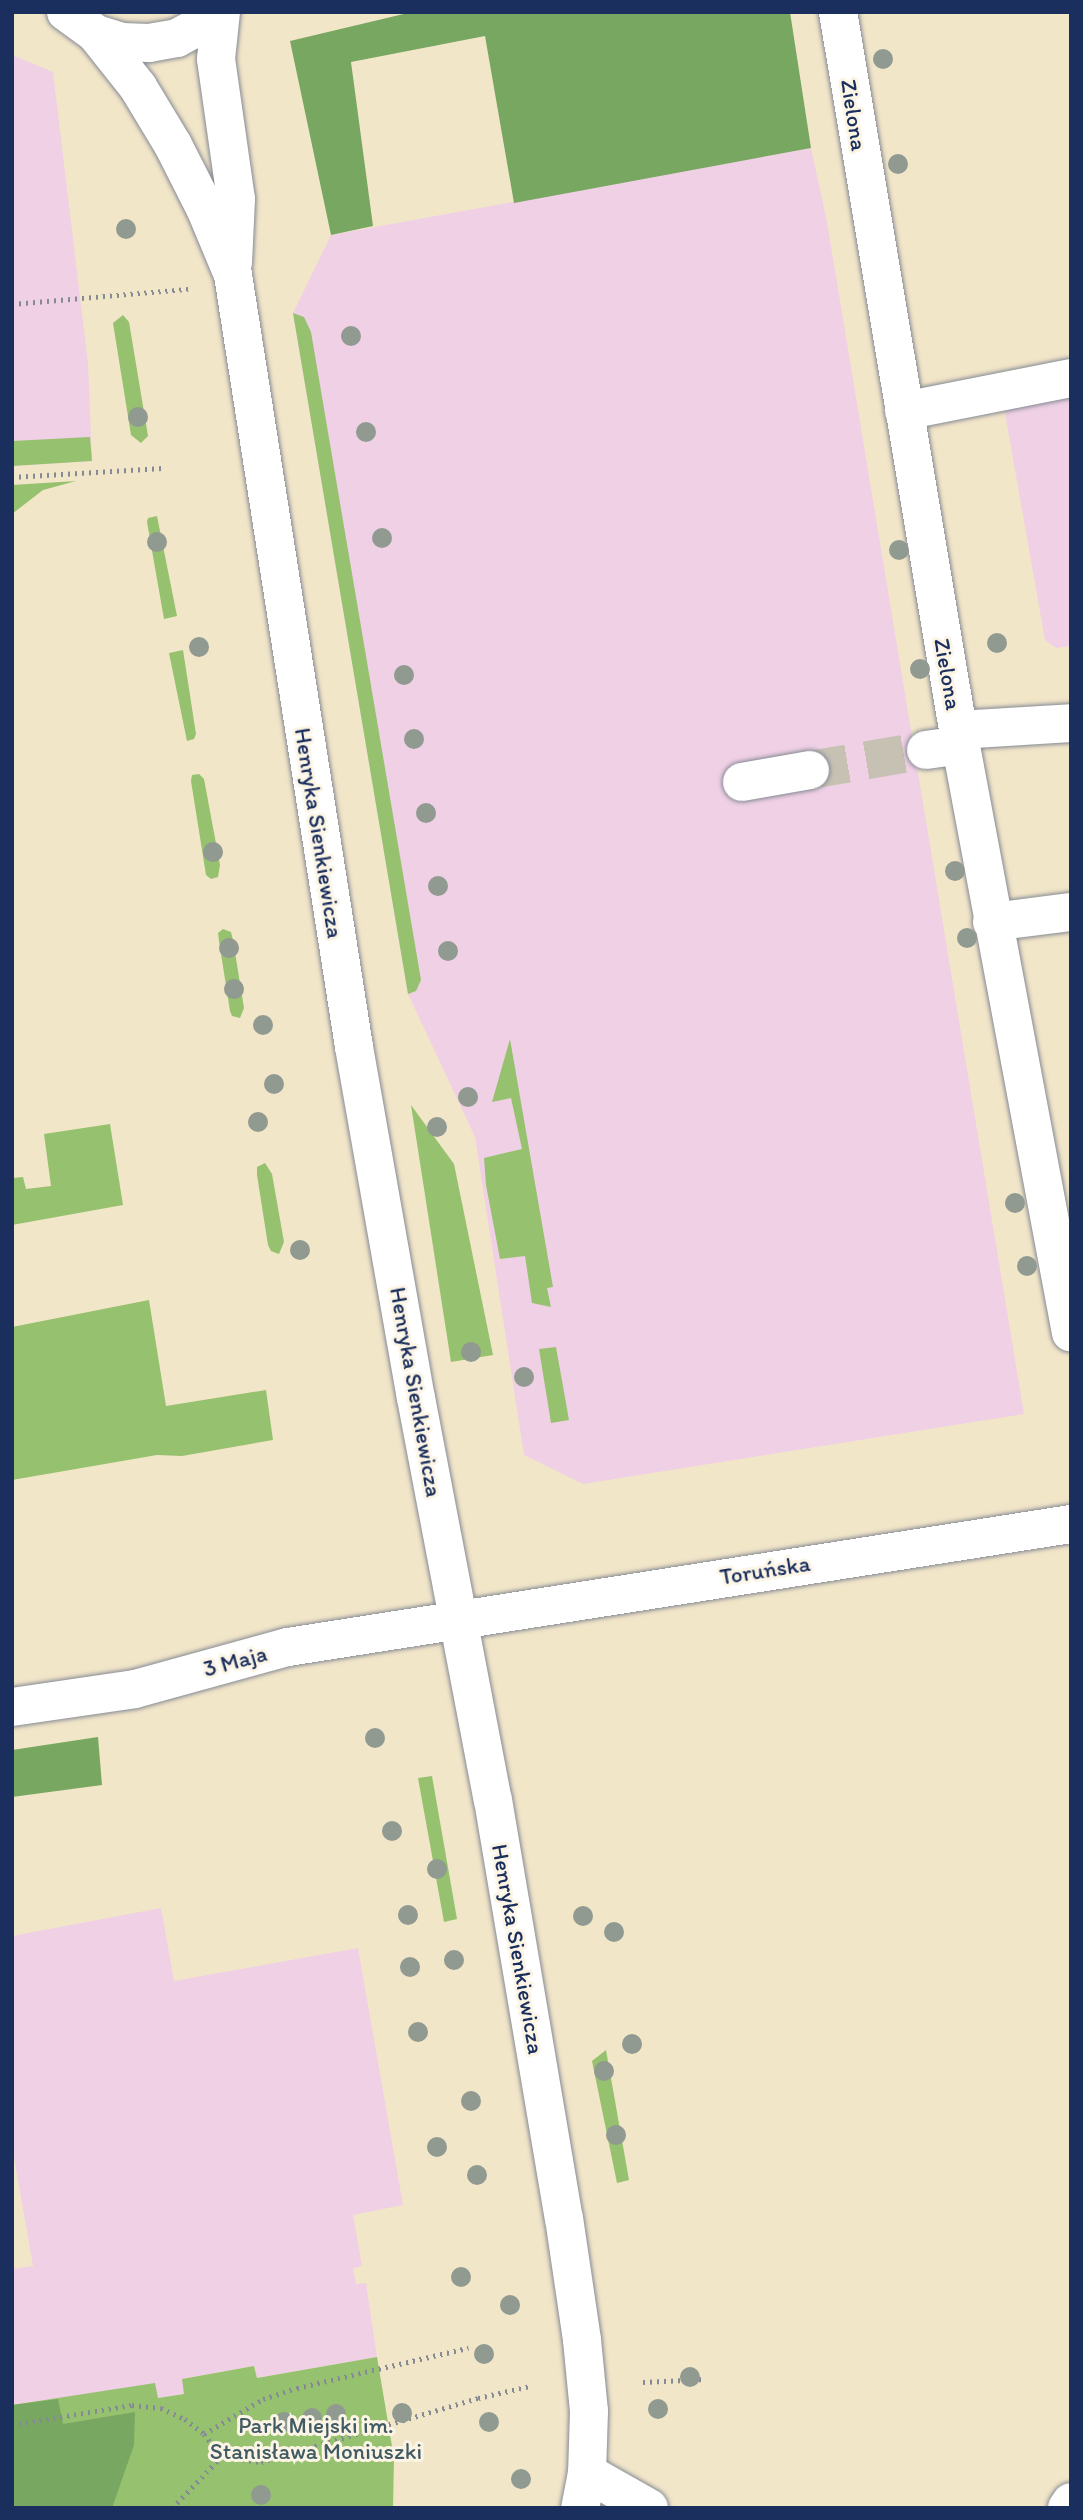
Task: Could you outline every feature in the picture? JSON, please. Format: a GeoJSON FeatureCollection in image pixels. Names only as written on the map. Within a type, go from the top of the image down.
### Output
{"type":"FeatureCollection","features":[{"type":"Feature","properties":{"kind":"street"},"geometry":{"type":"LineString","coordinates":[[72,19],[122,42],[149,43],[177,38],[201,25],[216,12]]}},
{"type":"Feature","properties":{"kind":"street","name":"Henryka Sienkiewicza"},"geometry":{"type":"LineString","coordinates":[[221,12],[216,59],[236,199],[234,280],[326,880],[416,1398],[493,1800],[583,2340],[589,2411],[584,2490]]}},
{"type":"Feature","properties":{"kind":"street","name":"Zielona"},"geometry":{"type":"LineString","coordinates":[[838,12],[904,411],[948,742],[992,922],[1071,1333]]}},
{"type":"Feature","properties":{"kind":"street","name":"Henryka Sienkiewicza"},"geometry":{"type":"LineString","coordinates":[[72,19],[138,87],[173,145],[205,208],[234,280]]}},
{"type":"Feature","properties":{"kind":"street"},"geometry":{"type":"LineString","coordinates":[[904,411],[1071,378]]}},
{"type":"Feature","properties":{"kind":"street"},"geometry":{"type":"LineString","coordinates":[[948,742],[1071,723]]}},
{"type":"Feature","properties":{"kind":"street"},"geometry":{"type":"LineString","coordinates":[[743,782],[810,770]]}},
{"type":"Feature","properties":{"kind":"street"},"geometry":{"type":"LineString","coordinates":[[992,922],[1071,912]]}},
{"type":"Feature","properties":{"kind":"street","name":"Toruńska"},"geometry":{"type":"LineString","coordinates":[[459,1619],[1071,1524]]}},
{"type":"Feature","properties":{"kind":"street","name":"3 Maja"},"geometry":{"type":"LineString","coordinates":[[12,1707],[135,1689],[288,1647],[412,1629],[459,1619]]}},
{"type":"Feature","properties":{"kind":"street"},"geometry":{"type":"LineString","coordinates":[[584,2490],[649,2508]]}},
{"type":"Feature","properties":{"kind":"street"},"geometry":{"type":"LineString","coordinates":[[1067,2508],[1071,2502]]}},
{"type":"Feature","properties":{"kind":"path"},"geometry":{"type":"LineString","coordinates":[[12,304],[234,280]]}},
{"type":"Feature","properties":{"kind":"path"},"geometry":{"type":"LineString","coordinates":[[12,477],[163,468]]}},
{"type":"Feature","properties":{"kind":"path"},"geometry":{"type":"LineString","coordinates":[[204,2434],[263,2399],[297,2388],[468,2348]]}},
{"type":"Feature","properties":{"kind":"path"},"geometry":{"type":"LineString","coordinates":[[643,2382],[706,2379]]}},
{"type":"Feature","properties":{"kind":"path"},"geometry":{"type":"LineString","coordinates":[[12,2425],[132,2405],[161,2408],[185,2419],[204,2434],[222,2456],[261,2462],[478,2398],[530,2386]]}},
{"type":"Feature","properties":{"kind":"path"},"geometry":{"type":"LineString","coordinates":[[172,2508],[222,2456]]}},
{"type":"Feature","properties":{"kind":"shaded area"},"geometry":{"type":"Polygon","coordinates":[[[12,55],[53,72],[88,364],[92,461],[12,466],[12,55]]]}},
{"type":"Feature","properties":{"kind":"shaded area"},"geometry":{"type":"Polygon","coordinates":[[[811,148],[827,222],[1024,1414],[583,1484],[524,1455],[475,1137],[408,994],[293,313],[331,235],[811,148]]]}},
{"type":"Feature","properties":{"kind":"shaded area"},"geometry":{"type":"Polygon","coordinates":[[[1071,361],[1071,646],[1056,648],[1045,640],[1004,408],[1071,361]]]}},
{"type":"Feature","properties":{"kind":"shaded area"},"geometry":{"type":"Polygon","coordinates":[[[161,1908],[174,1981],[358,1948],[403,2205],[353,2215],[362,2266],[353,2268],[356,2284],[366,2283],[377,2357],[257,2378],[254,2366],[182,2379],[185,2394],[157,2398],[155,2384],[12,2405],[12,2269],[33,2266],[12,2146],[12,1936],[161,1908]]]}},
{"type":"Feature","properties":{"kind":"green space"},"geometry":{"type":"Polygon","coordinates":[[[412,12],[790,12],[811,148],[514,203],[485,36],[351,62],[373,226],[331,235],[290,41],[412,12]]]}},
{"type":"Feature","properties":{"kind":"green space"},"geometry":{"type":"Polygon","coordinates":[[[293,313],[304,317],[311,332],[421,980],[416,991],[408,994],[293,313]]]}},
{"type":"Feature","properties":{"kind":"green space"},"geometry":{"type":"Polygon","coordinates":[[[123,315],[129,322],[148,436],[141,443],[131,435],[113,323],[123,315]]]}},
{"type":"Feature","properties":{"kind":"green space"},"geometry":{"type":"Polygon","coordinates":[[[90,437],[92,461],[12,466],[12,441],[90,437]]]}},
{"type":"Feature","properties":{"kind":"green space"},"geometry":{"type":"Polygon","coordinates":[[[76,481],[43,490],[12,514],[12,485],[76,481]]]}},
{"type":"Feature","properties":{"kind":"green space"},"geometry":{"type":"Polygon","coordinates":[[[157,516],[177,616],[164,619],[147,522],[148,518],[157,516]]]}},
{"type":"Feature","properties":{"kind":"green space"},"geometry":{"type":"Polygon","coordinates":[[[183,650],[196,734],[194,739],[187,741],[169,653],[183,650]]]}},
{"type":"Feature","properties":{"kind":"green space"},"geometry":{"type":"Polygon","coordinates":[[[199,774],[204,779],[220,865],[218,877],[211,879],[206,875],[191,781],[192,775],[199,774]]]}},
{"type":"Feature","properties":{"kind":"green space"},"geometry":{"type":"Polygon","coordinates":[[[223,929],[231,932],[233,940],[244,1008],[240,1018],[232,1016],[230,1011],[218,933],[223,929]]]}},
{"type":"Feature","properties":{"kind":"green space"},"geometry":{"type":"Polygon","coordinates":[[[510,1039],[553,1287],[547,1288],[551,1307],[532,1303],[525,1256],[500,1259],[486,1185],[484,1158],[522,1149],[511,1098],[492,1102],[510,1039]]]}},
{"type":"Feature","properties":{"kind":"green space"},"geometry":{"type":"Polygon","coordinates":[[[411,1105],[454,1164],[493,1355],[451,1362],[411,1105]]]}},
{"type":"Feature","properties":{"kind":"green space"},"geometry":{"type":"Polygon","coordinates":[[[110,1124],[123,1205],[12,1225],[12,1178],[23,1177],[26,1189],[51,1186],[44,1134],[110,1124]]]}},
{"type":"Feature","properties":{"kind":"green space"},"geometry":{"type":"Polygon","coordinates":[[[265,1163],[272,1174],[284,1242],[279,1254],[271,1251],[268,1245],[257,1175],[257,1167],[265,1163]]]}},
{"type":"Feature","properties":{"kind":"green space"},"geometry":{"type":"Polygon","coordinates":[[[149,1300],[166,1406],[266,1390],[273,1440],[182,1456],[157,1455],[12,1480],[12,1327],[149,1300]]]}},
{"type":"Feature","properties":{"kind":"green space"},"geometry":{"type":"Polygon","coordinates":[[[556,1347],[569,1420],[551,1423],[539,1349],[556,1347]]]}},
{"type":"Feature","properties":{"kind":"green space"},"geometry":{"type":"Polygon","coordinates":[[[98,1737],[102,1785],[12,1797],[12,1750],[98,1737]]]}},
{"type":"Feature","properties":{"kind":"green space"},"geometry":{"type":"Polygon","coordinates":[[[432,1776],[457,1919],[444,1922],[418,1778],[432,1776]]]}},
{"type":"Feature","properties":{"kind":"green space"},"geometry":{"type":"Polygon","coordinates":[[[606,2050],[629,2180],[617,2183],[592,2061],[606,2050]]]}},
{"type":"Feature","properties":{"kind":"green space","name":"Park Miejski im. Stanisława Moniuszki"},"geometry":{"type":"Polygon","coordinates":[[[377,2357],[394,2458],[393,2508],[12,2508],[12,2405],[155,2383],[158,2398],[184,2394],[182,2379],[254,2366],[257,2378],[377,2357]]]}},
{"type":"Feature","properties":{"kind":"green space"},"geometry":{"type":"Polygon","coordinates":[[[58,2399],[63,2424],[135,2412],[134,2445],[112,2508],[12,2508],[12,2405],[58,2399]]]}},
{"type":"Feature","properties":{"kind":"tunnel"},"geometry":{"type":"LineString","coordinates":[[810,770],[926,750]]}}]}
